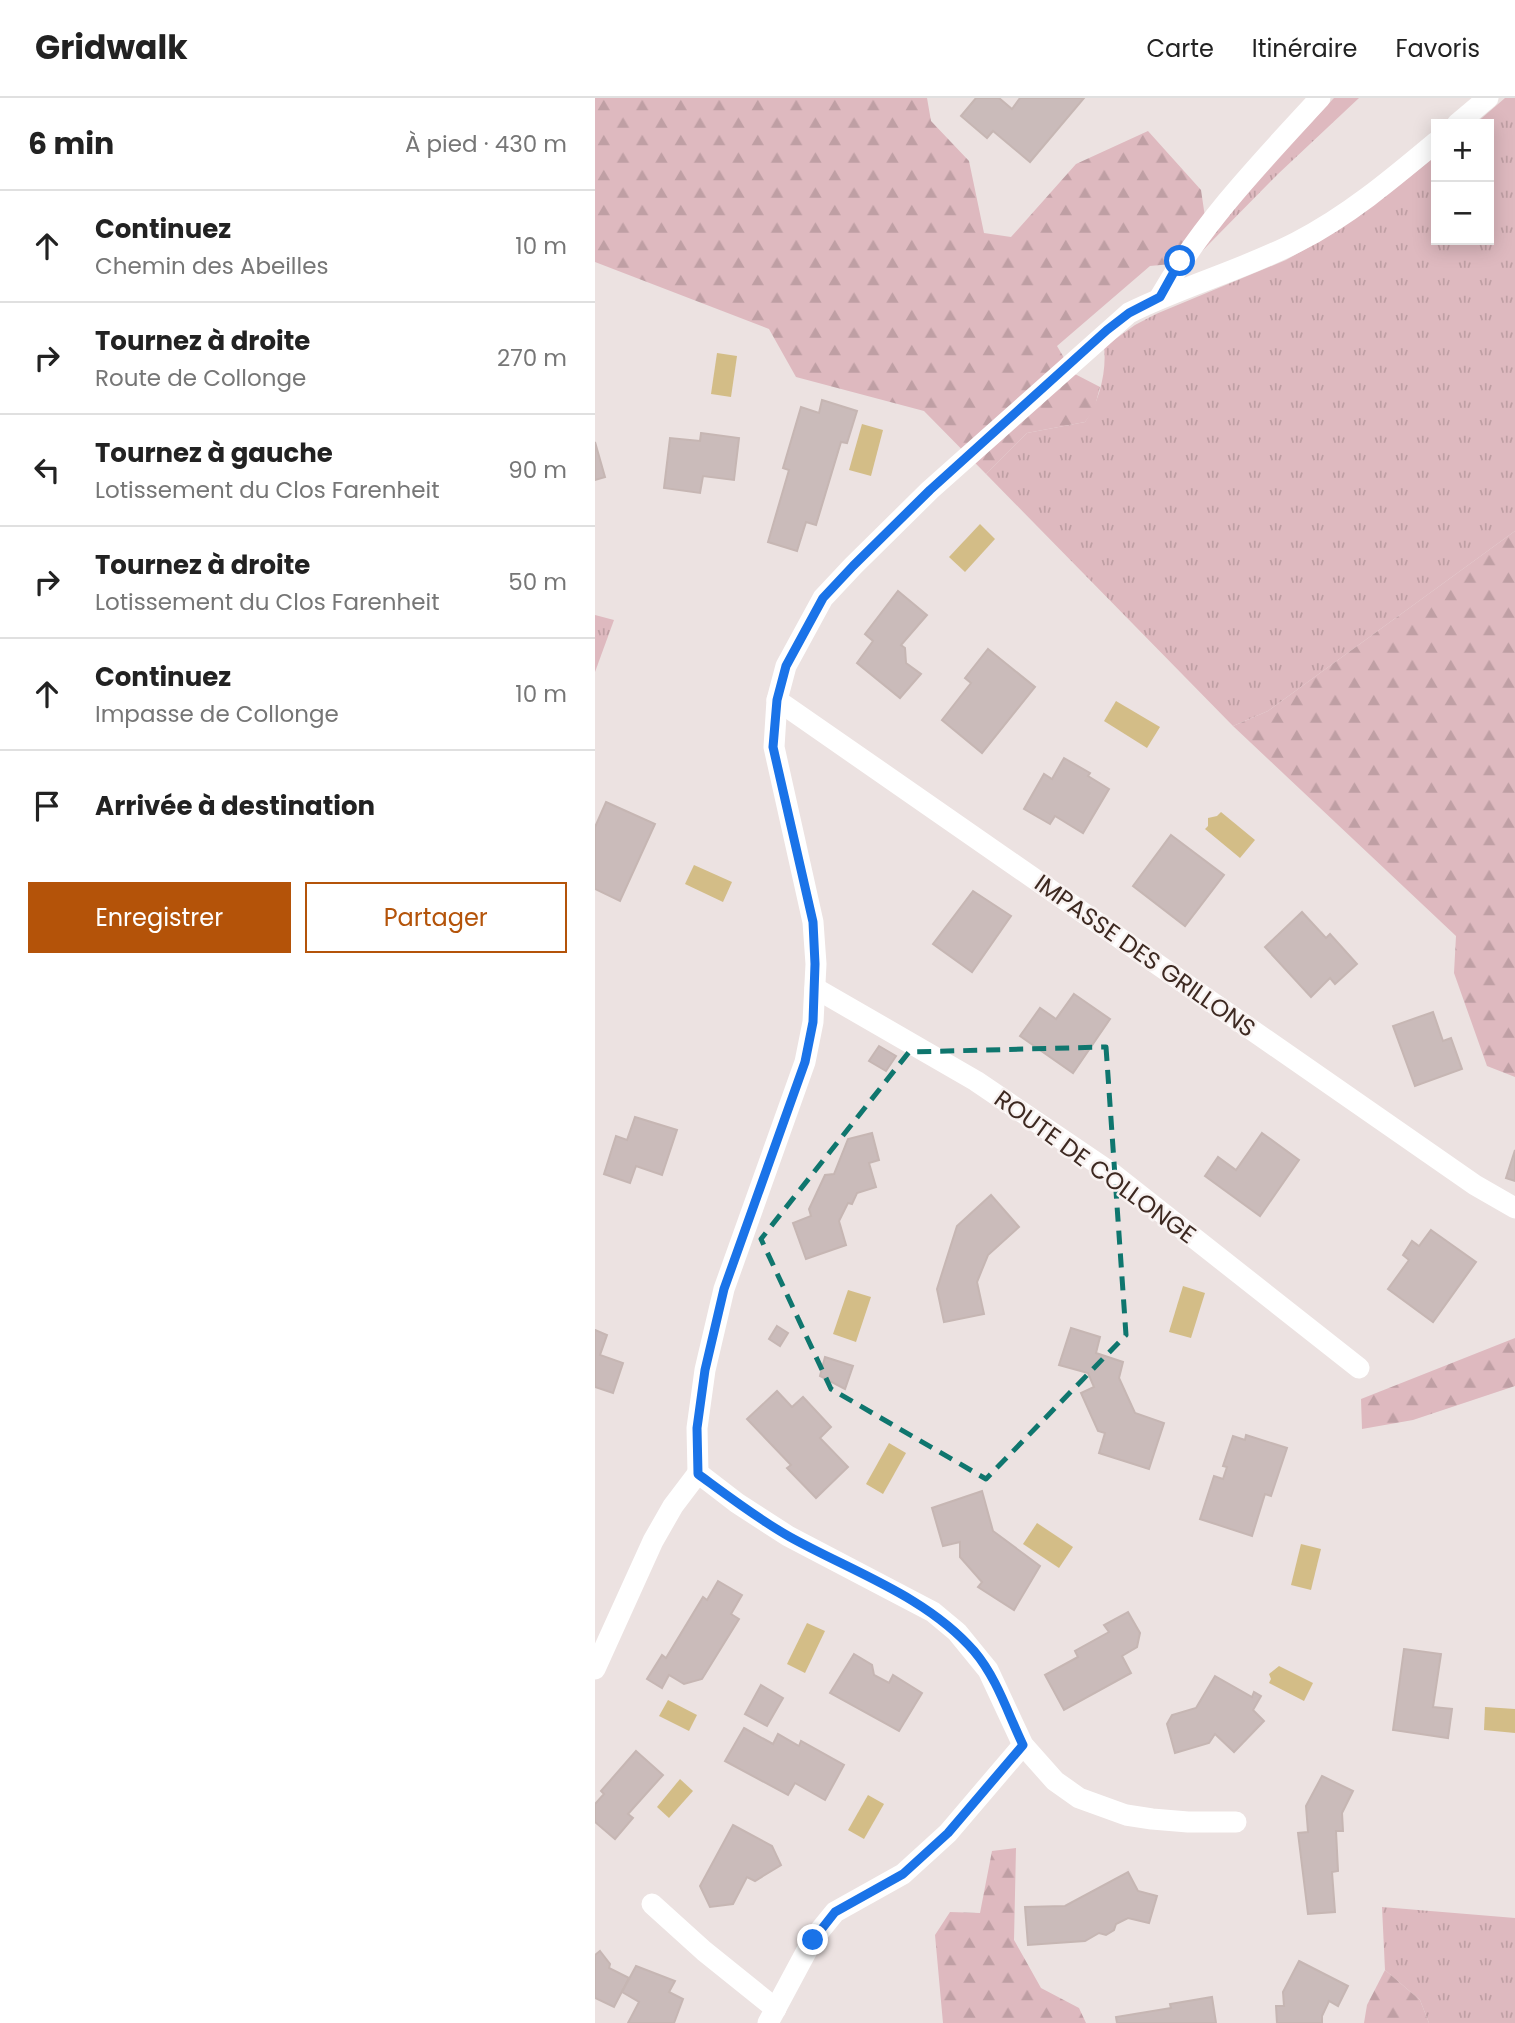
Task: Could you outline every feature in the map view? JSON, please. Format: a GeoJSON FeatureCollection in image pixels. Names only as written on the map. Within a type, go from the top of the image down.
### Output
{"type":"FeatureCollection","features":[{"type":"Feature","properties":{"kind":"street"},"geometry":{"type":"LineString","coordinates":[[1160,297],[1180,261],[1231,195],[1320,98]]}},
{"type":"Feature","properties":{"kind":"street"},"geometry":{"type":"LineString","coordinates":[[1463,119],[1489,98]]}},
{"type":"Feature","properties":{"kind":"street"},"geometry":{"type":"LineString","coordinates":[[595,1669],[653,1541],[673,1506],[698,1474],[697,1428],[703,1381],[724,1289],[805,1062],[813,1022],[815,988],[813,922],[773,747],[777,700],[786,666],[803,630],[823,598],[930,490],[1129,313],[1160,297],[1281,250],[1309,236],[1370,194],[1431,146]]}},
{"type":"Feature","properties":{"kind":"street","name":"IMPASSE DES GRILLONS"},"geometry":{"type":"LineString","coordinates":[[777,700],[1475,1185],[1515,1208]]}},
{"type":"Feature","properties":{"kind":"street","name":"ROUTE DE COLLONGE"},"geometry":{"type":"LineString","coordinates":[[815,988],[976,1081],[1113,1174],[1359,1368]]}},
{"type":"Feature","properties":{"kind":"street"},"geometry":{"type":"LineString","coordinates":[[698,1474],[788,1536],[933,1612],[957,1632],[988,1670],[1023,1745],[1055,1781],[1079,1798],[1126,1815],[1176,1821],[1236,1822]]}},
{"type":"Feature","properties":{"kind":"street"},"geometry":{"type":"LineString","coordinates":[[652,1904],[772,2016],[813,1940],[835,1912],[903,1874],[939,1841],[1023,1745]]}},
{"type":"Feature","properties":{"kind":"highlighted area"},"geometry":{"type":"Polygon","coordinates":[[[1106,1047],[1126,1335],[986,1479],[831,1389],[761,1239],[909,1052],[1106,1047]]]}},
{"type":"Feature","properties":{"kind":"green space"},"geometry":{"type":"Polygon","coordinates":[[[595,98],[927,98],[931,121],[969,161],[984,233],[1011,237],[1076,164],[1148,131],[1201,190],[1209,244],[1192,262],[1150,266],[1057,346],[1073,373],[1100,387],[1094,410],[1085,422],[1027,433],[986,474],[924,411],[796,377],[769,329],[595,262],[595,98]]]}},
{"type":"Feature","properties":{"kind":"green space"},"geometry":{"type":"Polygon","coordinates":[[[1334,98],[1359,98],[1209,244],[1207,233],[1334,98]]]}},
{"type":"Feature","properties":{"kind":"green space"},"geometry":{"type":"Polygon","coordinates":[[[1505,98],[1515,98],[1515,531],[1268,711],[1233,726],[986,474],[1027,433],[1085,422],[1101,386],[1104,347],[1135,325],[1286,260],[1323,239],[1431,160],[1431,245],[1494,245],[1494,119],[1481,119],[1505,98]]]}},
{"type":"Feature","properties":{"kind":"green space"},"geometry":{"type":"Polygon","coordinates":[[[1515,531],[1515,1077],[1487,1066],[1454,973],[1456,936],[1233,726],[1268,711],[1515,531]]]}},
{"type":"Feature","properties":{"kind":"green space"},"geometry":{"type":"Polygon","coordinates":[[[595,615],[614,620],[595,672],[595,615]]]}},
{"type":"Feature","properties":{"kind":"green space"},"geometry":{"type":"Polygon","coordinates":[[[1515,1338],[1515,1386],[1413,1420],[1362,1429],[1361,1399],[1515,1338]]]}},
{"type":"Feature","properties":{"kind":"green space"},"geometry":{"type":"Polygon","coordinates":[[[1016,1848],[1014,1940],[1041,1988],[1079,2008],[1086,2023],[943,2023],[935,1935],[950,1912],[980,1913],[992,1851],[1016,1848]]]}},
{"type":"Feature","properties":{"kind":"green space"},"geometry":{"type":"Polygon","coordinates":[[[1382,1907],[1515,1918],[1515,2023],[1429,2023],[1420,2000],[1385,1970],[1382,1907]]]}},
{"type":"Feature","properties":{"kind":"green space"},"geometry":{"type":"Polygon","coordinates":[[[1385,1970],[1420,2000],[1429,2023],[1364,2023],[1367,2005],[1385,1970]]]}},
{"type":"Feature","properties":{"kind":"shaded area"},"geometry":{"type":"Polygon","coordinates":[[[717,353],[737,356],[731,397],[711,394],[717,353]]]}},
{"type":"Feature","properties":{"kind":"shaded area"},"geometry":{"type":"Polygon","coordinates":[[[862,424],[883,430],[871,476],[849,470],[862,424]]]}},
{"type":"Feature","properties":{"kind":"shaded area"},"geometry":{"type":"Polygon","coordinates":[[[980,524],[995,539],[965,572],[949,557],[980,524]]]}},
{"type":"Feature","properties":{"kind":"shaded area"},"geometry":{"type":"Polygon","coordinates":[[[1116,701],[1160,727],[1147,748],[1104,721],[1116,701]]]}},
{"type":"Feature","properties":{"kind":"shaded area"},"geometry":{"type":"Polygon","coordinates":[[[1221,812],[1255,840],[1240,858],[1205,829],[1208,826],[1208,818],[1221,812]]]}},
{"type":"Feature","properties":{"kind":"shaded area"},"geometry":{"type":"Polygon","coordinates":[[[694,865],[732,882],[723,902],[685,884],[694,865]]]}},
{"type":"Feature","properties":{"kind":"shaded area"},"geometry":{"type":"Polygon","coordinates":[[[1183,1286],[1205,1293],[1191,1338],[1169,1332],[1183,1286]]]}},
{"type":"Feature","properties":{"kind":"shaded area"},"geometry":{"type":"Polygon","coordinates":[[[848,1290],[871,1297],[856,1342],[833,1334],[848,1290]]]}},
{"type":"Feature","properties":{"kind":"shaded area"},"geometry":{"type":"Polygon","coordinates":[[[889,1443],[906,1453],[883,1494],[866,1484],[889,1443]]]}},
{"type":"Feature","properties":{"kind":"shaded area"},"geometry":{"type":"Polygon","coordinates":[[[1037,1523],[1073,1547],[1059,1568],[1023,1544],[1037,1523]]]}},
{"type":"Feature","properties":{"kind":"shaded area"},"geometry":{"type":"Polygon","coordinates":[[[1301,1544],[1321,1549],[1311,1590],[1291,1585],[1301,1544]]]}},
{"type":"Feature","properties":{"kind":"shaded area"},"geometry":{"type":"Polygon","coordinates":[[[807,1623],[825,1631],[805,1673],[787,1664],[807,1623]]]}},
{"type":"Feature","properties":{"kind":"shaded area"},"geometry":{"type":"Polygon","coordinates":[[[1279,1666],[1313,1683],[1304,1701],[1269,1683],[1269,1674],[1279,1666]]]}},
{"type":"Feature","properties":{"kind":"shaded area"},"geometry":{"type":"Polygon","coordinates":[[[668,1700],[697,1715],[689,1731],[659,1716],[668,1700]]]}},
{"type":"Feature","properties":{"kind":"shaded area"},"geometry":{"type":"Polygon","coordinates":[[[1485,1707],[1515,1709],[1515,1733],[1484,1730],[1485,1707]]]}},
{"type":"Feature","properties":{"kind":"shaded area"},"geometry":{"type":"Polygon","coordinates":[[[680,1779],[693,1791],[669,1818],[657,1807],[680,1779]]]}},
{"type":"Feature","properties":{"kind":"shaded area"},"geometry":{"type":"Polygon","coordinates":[[[868,1795],[884,1804],[864,1839],[848,1830],[868,1795]]]}},
{"type":"Feature","properties":{"kind":"building"},"geometry":{"type":"Polygon","coordinates":[[[976,98],[999,98],[1012,109],[1020,98],[1084,98],[1030,162],[993,131],[987,138],[961,116],[976,98]]]}},
{"type":"Feature","properties":{"kind":"building"},"geometry":{"type":"Polygon","coordinates":[[[822,400],[857,411],[847,443],[841,442],[816,525],[806,522],[797,551],[768,542],[789,470],[783,468],[801,407],[819,413],[822,400]]]}},
{"type":"Feature","properties":{"kind":"building"},"geometry":{"type":"Polygon","coordinates":[[[701,433],[739,438],[734,480],[703,476],[700,493],[664,488],[670,438],[700,441],[701,433]]]}},
{"type":"Feature","properties":{"kind":"building"},"geometry":{"type":"Polygon","coordinates":[[[595,442],[605,477],[595,480],[595,442]]]}},
{"type":"Feature","properties":{"kind":"building"},"geometry":{"type":"Polygon","coordinates":[[[898,591],[927,615],[901,645],[905,648],[906,663],[921,674],[900,698],[857,663],[873,641],[865,634],[898,591]]]}},
{"type":"Feature","properties":{"kind":"building"},"geometry":{"type":"Polygon","coordinates":[[[988,649],[1035,687],[982,753],[942,720],[971,683],[965,678],[988,649]]]}},
{"type":"Feature","properties":{"kind":"building"},"geometry":{"type":"Polygon","coordinates":[[[1064,758],[1090,773],[1088,776],[1109,789],[1083,833],[1055,816],[1050,824],[1024,809],[1044,774],[1052,779],[1064,758]]]}},
{"type":"Feature","properties":{"kind":"building"},"geometry":{"type":"Polygon","coordinates":[[[606,802],[655,824],[620,901],[595,889],[595,827],[606,802]]]}},
{"type":"Feature","properties":{"kind":"building"},"geometry":{"type":"Polygon","coordinates":[[[1171,835],[1224,875],[1185,926],[1133,886],[1171,835]]]}},
{"type":"Feature","properties":{"kind":"building"},"geometry":{"type":"Polygon","coordinates":[[[973,891],[1011,916],[972,972],[933,944],[973,891]]]}},
{"type":"Feature","properties":{"kind":"building"},"geometry":{"type":"Polygon","coordinates":[[[1302,912],[1326,938],[1330,934],[1357,964],[1335,984],[1330,978],[1311,997],[1265,947],[1302,912]]]}},
{"type":"Feature","properties":{"kind":"building"},"geometry":{"type":"Polygon","coordinates":[[[1074,994],[1110,1019],[1073,1073],[1020,1036],[1040,1008],[1056,1019],[1074,994]]]}},
{"type":"Feature","properties":{"kind":"building"},"geometry":{"type":"Polygon","coordinates":[[[1433,1012],[1443,1041],[1451,1038],[1462,1069],[1415,1086],[1393,1026],[1433,1012]]]}},
{"type":"Feature","properties":{"kind":"building"},"geometry":{"type":"Polygon","coordinates":[[[879,1046],[896,1056],[886,1071],[869,1061],[879,1046]]]}},
{"type":"Feature","properties":{"kind":"building"},"geometry":{"type":"Polygon","coordinates":[[[635,1117],[677,1130],[662,1175],[636,1166],[630,1183],[604,1174],[616,1136],[627,1140],[635,1117]]]}},
{"type":"Feature","properties":{"kind":"building"},"geometry":{"type":"Polygon","coordinates":[[[872,1133],[879,1160],[869,1163],[876,1187],[857,1193],[852,1204],[848,1203],[839,1221],[846,1245],[806,1259],[793,1223],[811,1216],[809,1209],[825,1175],[834,1174],[848,1139],[872,1133]]]}},
{"type":"Feature","properties":{"kind":"building"},"geometry":{"type":"Polygon","coordinates":[[[1262,1133],[1299,1160],[1260,1216],[1205,1176],[1218,1157],[1236,1170],[1262,1133]]]}},
{"type":"Feature","properties":{"kind":"building"},"geometry":{"type":"Polygon","coordinates":[[[1515,1150],[1515,1181],[1506,1178],[1515,1150]]]}},
{"type":"Feature","properties":{"kind":"building"},"geometry":{"type":"Polygon","coordinates":[[[991,1195],[1019,1227],[988,1255],[977,1282],[984,1314],[944,1322],[937,1289],[957,1226],[991,1195]]]}},
{"type":"Feature","properties":{"kind":"building"},"geometry":{"type":"Polygon","coordinates":[[[1431,1230],[1476,1262],[1433,1322],[1388,1289],[1409,1260],[1403,1255],[1412,1241],[1419,1246],[1431,1230]]]}},
{"type":"Feature","properties":{"kind":"building"},"geometry":{"type":"Polygon","coordinates":[[[777,1326],[788,1333],[780,1346],[769,1339],[777,1326]]]}},
{"type":"Feature","properties":{"kind":"building"},"geometry":{"type":"Polygon","coordinates":[[[1071,1328],[1100,1337],[1096,1353],[1123,1362],[1119,1378],[1135,1413],[1164,1423],[1149,1469],[1099,1453],[1105,1433],[1098,1431],[1081,1393],[1094,1387],[1088,1373],[1059,1365],[1071,1328]]]}},
{"type":"Feature","properties":{"kind":"building"},"geometry":{"type":"Polygon","coordinates":[[[595,1330],[607,1335],[600,1355],[623,1363],[613,1393],[595,1387],[595,1330]]]}},
{"type":"Feature","properties":{"kind":"building"},"geometry":{"type":"Polygon","coordinates":[[[825,1357],[853,1366],[845,1389],[820,1376],[825,1357]]]}},
{"type":"Feature","properties":{"kind":"building"},"geometry":{"type":"Polygon","coordinates":[[[777,1391],[792,1407],[803,1397],[831,1427],[820,1438],[848,1467],[816,1498],[787,1468],[791,1465],[747,1419],[777,1391]]]}},
{"type":"Feature","properties":{"kind":"building"},"geometry":{"type":"Polygon","coordinates":[[[1246,1435],[1287,1448],[1271,1496],[1265,1494],[1252,1536],[1200,1519],[1214,1476],[1223,1479],[1227,1467],[1223,1466],[1233,1436],[1245,1440],[1246,1435]]]}},
{"type":"Feature","properties":{"kind":"building"},"geometry":{"type":"Polygon","coordinates":[[[982,1491],[993,1531],[1040,1566],[1014,1610],[978,1587],[982,1582],[960,1557],[960,1542],[943,1546],[932,1508],[982,1491]]]}},
{"type":"Feature","properties":{"kind":"building"},"geometry":{"type":"Polygon","coordinates":[[[718,1581],[742,1595],[731,1614],[739,1619],[702,1679],[684,1684],[669,1675],[662,1688],[647,1679],[662,1655],[666,1658],[703,1597],[707,1600],[718,1581]]]}},
{"type":"Feature","properties":{"kind":"building"},"geometry":{"type":"Polygon","coordinates":[[[1128,1612],[1140,1633],[1137,1647],[1122,1656],[1131,1673],[1064,1710],[1045,1675],[1078,1657],[1075,1651],[1109,1632],[1104,1625],[1128,1612]]]}},
{"type":"Feature","properties":{"kind":"building"},"geometry":{"type":"Polygon","coordinates":[[[1404,1649],[1441,1654],[1433,1707],[1452,1709],[1448,1738],[1393,1730],[1404,1649]]]}},
{"type":"Feature","properties":{"kind":"building"},"geometry":{"type":"Polygon","coordinates":[[[854,1654],[872,1665],[874,1675],[889,1683],[893,1675],[922,1693],[899,1731],[830,1693],[854,1654]]]}},
{"type":"Feature","properties":{"kind":"building"},"geometry":{"type":"Polygon","coordinates":[[[1215,1676],[1252,1697],[1254,1692],[1261,1696],[1253,1710],[1264,1721],[1234,1752],[1215,1734],[1209,1743],[1175,1753],[1167,1724],[1172,1715],[1196,1708],[1215,1676]]]}},
{"type":"Feature","properties":{"kind":"building"},"geometry":{"type":"Polygon","coordinates":[[[761,1685],[783,1698],[767,1726],[745,1714],[761,1685]]]}},
{"type":"Feature","properties":{"kind":"building"},"geometry":{"type":"Polygon","coordinates":[[[744,1728],[773,1744],[778,1734],[799,1746],[801,1741],[844,1765],[825,1800],[795,1783],[788,1795],[725,1761],[744,1728]]]}},
{"type":"Feature","properties":{"kind":"building"},"geometry":{"type":"Polygon","coordinates":[[[636,1751],[663,1775],[628,1814],[633,1818],[615,1839],[595,1822],[595,1804],[604,1794],[601,1791],[636,1751]]]}},
{"type":"Feature","properties":{"kind":"building"},"geometry":{"type":"Polygon","coordinates":[[[1322,1776],[1353,1791],[1342,1813],[1343,1831],[1336,1831],[1338,1871],[1332,1872],[1335,1912],[1308,1914],[1298,1833],[1308,1832],[1306,1806],[1322,1776]]]}},
{"type":"Feature","properties":{"kind":"building"},"geometry":{"type":"Polygon","coordinates":[[[733,1825],[772,1846],[781,1865],[755,1881],[747,1877],[733,1904],[710,1907],[700,1886],[733,1825]]]}},
{"type":"Feature","properties":{"kind":"building"},"geometry":{"type":"Polygon","coordinates":[[[1128,1872],[1138,1891],[1157,1896],[1149,1923],[1128,1918],[1116,1924],[1114,1930],[1106,1935],[1099,1933],[1085,1941],[1028,1945],[1025,1907],[1065,1906],[1128,1872]]]}},
{"type":"Feature","properties":{"kind":"building"},"geometry":{"type":"Polygon","coordinates":[[[600,1951],[610,1964],[609,1968],[629,1978],[614,2007],[595,1998],[595,1955],[600,1951]]]}},
{"type":"Feature","properties":{"kind":"building"},"geometry":{"type":"Polygon","coordinates":[[[1299,1961],[1348,1986],[1338,2006],[1329,2001],[1322,2016],[1322,2023],[1277,2023],[1276,2006],[1284,2006],[1283,1992],[1299,1961]]]}},
{"type":"Feature","properties":{"kind":"building"},"geometry":{"type":"Polygon","coordinates":[[[636,1966],[675,1981],[669,1992],[683,1999],[674,2023],[628,2023],[639,2002],[622,1992],[636,1966]]]}},
{"type":"Feature","properties":{"kind":"building"},"geometry":{"type":"Polygon","coordinates":[[[1212,1997],[1216,2023],[1117,2023],[1116,2017],[1171,2008],[1170,2004],[1212,1997]]]}},
{"type":"Feature","properties":{"kind":"route"},"geometry":{"type":"LineString","coordinates":[[813,1940],[835,1912],[903,1874],[948,1833],[1023,1745],[988,1670],[957,1632],[933,1612],[788,1536],[698,1474],[697,1428],[705,1370],[724,1289],[805,1062],[813,1022],[813,922],[773,747],[777,700],[786,666],[803,630],[823,598],[930,490],[1107,330],[1129,313],[1160,297],[1180,261]]}}]}
